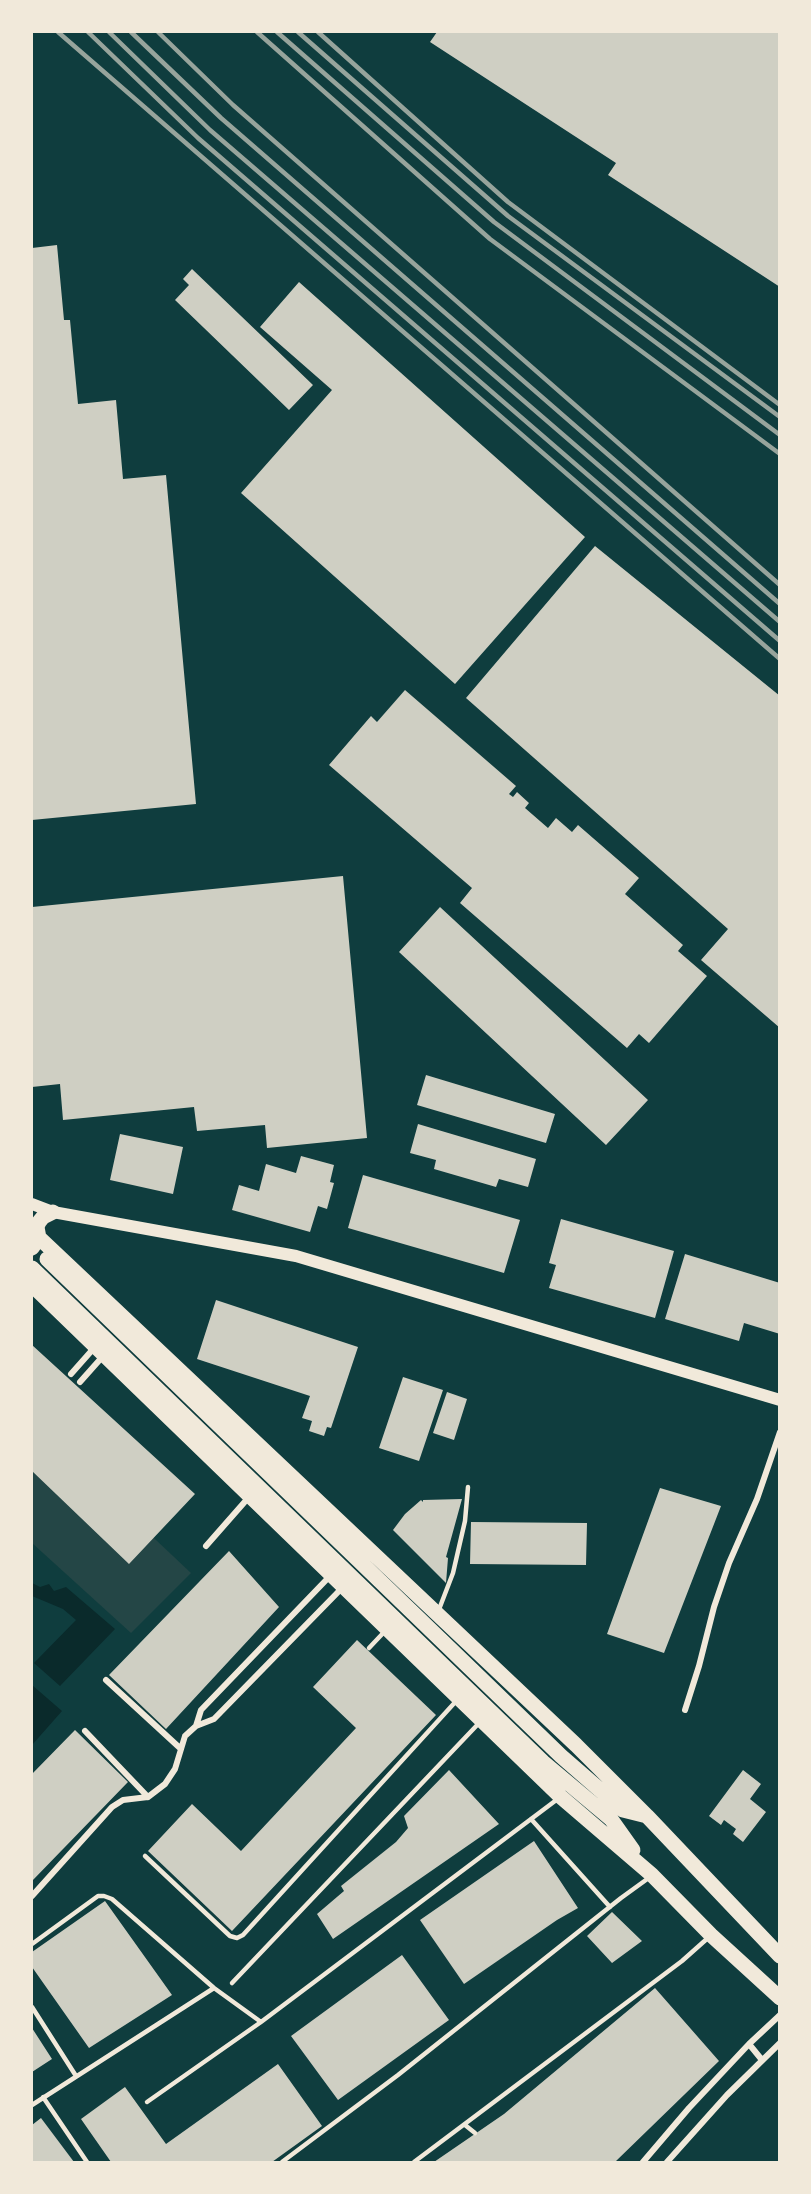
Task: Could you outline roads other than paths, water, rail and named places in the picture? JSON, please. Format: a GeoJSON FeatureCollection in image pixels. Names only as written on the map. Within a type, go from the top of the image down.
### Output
{"type":"FeatureCollection","features":[{"type":"Feature","properties":{"kind":"main road"},"geometry":{"type":"LineString","coordinates":[[32,1204],[53,1212],[296,1256],[780,1401]]}},
{"type":"Feature","properties":{"kind":"main road"},"geometry":{"type":"LineString","coordinates":[[33,1240],[39,1222],[53,1212]]}},
{"type":"Feature","properties":{"kind":"main road"},"geometry":{"type":"LineString","coordinates":[[33,1240],[438,1614],[648,1816],[780,1956]]}},
{"type":"Feature","properties":{"kind":"main road"},"geometry":{"type":"LineString","coordinates":[[33,1240],[561,1756],[617,1815],[652,1875]]}},
{"type":"Feature","properties":{"kind":"main road"},"geometry":{"type":"LineString","coordinates":[[32,1268],[543,1762],[617,1815],[648,1816]]}},
{"type":"Feature","properties":{"kind":"main road"},"geometry":{"type":"LineString","coordinates":[[32,1285],[561,1797],[652,1875],[711,1935],[780,1998]]}},
{"type":"Feature","properties":{"kind":"street"},"geometry":{"type":"LineString","coordinates":[[71,1374],[100,1351]]}},
{"type":"Feature","properties":{"kind":"street"},"geometry":{"type":"LineString","coordinates":[[80,1382],[100,1351]]}},
{"type":"Feature","properties":{"kind":"street"},"geometry":{"type":"LineString","coordinates":[[685,1710],[729,1563],[757,1499],[780,1432]]}},
{"type":"Feature","properties":{"kind":"street"},"geometry":{"type":"LineString","coordinates":[[206,1546],[250,1496]]}},
{"type":"Feature","properties":{"kind":"street"},"geometry":{"type":"LineString","coordinates":[[196,1726],[201,1710],[331,1575]]}},
{"type":"Feature","properties":{"kind":"street"},"geometry":{"type":"LineString","coordinates":[[32,1896],[112,1807],[123,1800],[148,1797],[165,1784],[175,1769],[185,1736],[196,1726],[214,1719],[344,1587]]}},
{"type":"Feature","properties":{"kind":"street"},"geometry":{"type":"LineString","coordinates":[[106,1680],[181,1749]]}},
{"type":"Feature","properties":{"kind":"street"},"geometry":{"type":"LineString","coordinates":[[85,1731],[148,1797]]}},
{"type":"Feature","properties":{"kind":"street"},"geometry":{"type":"LineString","coordinates":[[643,2163],[689,2108],[748,2044],[780,2015]]}},
{"type":"Feature","properties":{"kind":"street"},"geometry":{"type":"LineString","coordinates":[[667,2163],[780,2043]]}},
{"type":"Feature","properties":{"kind":"street"},"geometry":{"type":"LineString","coordinates":[[748,2044],[762,2060]]}},
{"type":"Feature","properties":{"kind":"lane"},"geometry":{"type":"LineString","coordinates":[[438,1614],[453,1573],[465,1521],[468,1487]]}},
{"type":"Feature","properties":{"kind":"lane"},"geometry":{"type":"LineString","coordinates":[[369,1648],[387,1629]]}},
{"type":"Feature","properties":{"kind":"lane"},"geometry":{"type":"LineString","coordinates":[[144,1856],[230,1936],[237,1938],[243,1935],[459,1698]]}},
{"type":"Feature","properties":{"kind":"lane"},"geometry":{"type":"LineString","coordinates":[[232,1983],[482,1720]]}},
{"type":"Feature","properties":{"kind":"lane"},"geometry":{"type":"LineString","coordinates":[[147,2102],[261,2022],[561,1797]]}},
{"type":"Feature","properties":{"kind":"lane"},"geometry":{"type":"LineString","coordinates":[[531,1819],[610,1907]]}},
{"type":"Feature","properties":{"kind":"lane"},"geometry":{"type":"LineString","coordinates":[[282,2163],[398,2075],[652,1875]]}},
{"type":"Feature","properties":{"kind":"lane"},"geometry":{"type":"LineString","coordinates":[[32,1944],[98,1896],[104,1896],[111,1899],[214,1988],[261,2022]]}},
{"type":"Feature","properties":{"kind":"lane"},"geometry":{"type":"LineString","coordinates":[[414,2163],[682,1961],[711,1935]]}},
{"type":"Feature","properties":{"kind":"lane"},"geometry":{"type":"LineString","coordinates":[[32,2105],[214,1988]]}},
{"type":"Feature","properties":{"kind":"lane"},"geometry":{"type":"LineString","coordinates":[[32,2007],[76,2076]]}},
{"type":"Feature","properties":{"kind":"lane"},"geometry":{"type":"LineString","coordinates":[[43,2097],[87,2163]]}},
{"type":"Feature","properties":{"kind":"lane"},"geometry":{"type":"LineString","coordinates":[[465,2125],[475,2133]]}},
{"type":"Feature","properties":{"kind":"railway"},"geometry":{"type":"LineString","coordinates":[[58,32],[780,659]]}},
{"type":"Feature","properties":{"kind":"railway"},"geometry":{"type":"LineString","coordinates":[[88,32],[198,138],[780,641]]}},
{"type":"Feature","properties":{"kind":"railway"},"geometry":{"type":"LineString","coordinates":[[109,32],[210,130],[780,622]]}},
{"type":"Feature","properties":{"kind":"railway"},"geometry":{"type":"LineString","coordinates":[[131,32],[221,118],[780,604]]}},
{"type":"Feature","properties":{"kind":"railway"},"geometry":{"type":"LineString","coordinates":[[158,32],[233,105],[780,585]]}},
{"type":"Feature","properties":{"kind":"railway"},"geometry":{"type":"LineString","coordinates":[[257,32],[490,239],[780,454]]}},
{"type":"Feature","properties":{"kind":"railway"},"geometry":{"type":"LineString","coordinates":[[277,32],[494,222],[780,435]]}},
{"type":"Feature","properties":{"kind":"railway"},"geometry":{"type":"LineString","coordinates":[[298,32],[508,216],[780,417]]}},
{"type":"Feature","properties":{"kind":"railway"},"geometry":{"type":"LineString","coordinates":[[318,32],[508,202],[780,405]]}}]}
